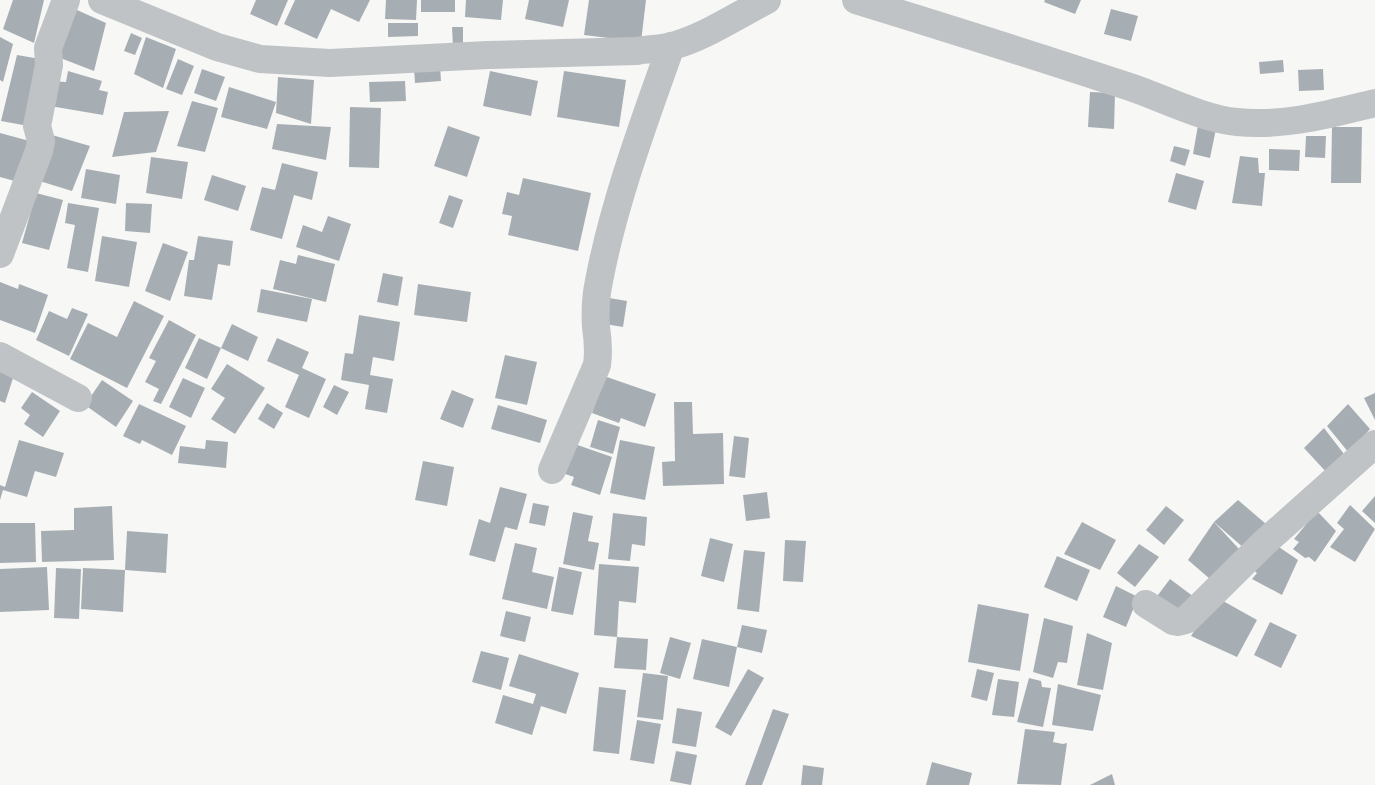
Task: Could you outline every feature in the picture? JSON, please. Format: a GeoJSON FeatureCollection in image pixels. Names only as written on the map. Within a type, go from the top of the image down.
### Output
{"type":"FeatureCollection","features":[{"type":"Feature","properties":{"kind":"street"},"geometry":{"type":"LineString","coordinates":[[0,254],[39,151],[41,141],[37,126],[48,65],[48,48],[66,0]]}},
{"type":"Feature","properties":{"kind":"street"},"geometry":{"type":"LineString","coordinates":[[102,0],[217,47],[240,54],[266,60],[330,63],[488,54],[637,51],[671,46],[704,34],[749,4]]}},
{"type":"Feature","properties":{"kind":"street"},"geometry":{"type":"LineString","coordinates":[[856,0],[1129,86],[1224,121],[1255,123],[1285,121],[1328,115],[1375,103]]}},
{"type":"Feature","properties":{"kind":"street"},"geometry":{"type":"LineString","coordinates":[[552,470],[597,365],[599,346],[596,326],[598,282],[610,232],[671,46]]}},
{"type":"Feature","properties":{"kind":"street"},"geometry":{"type":"LineString","coordinates":[[0,356],[78,398]]}},
{"type":"Feature","properties":{"kind":"street"},"geometry":{"type":"LineString","coordinates":[[1146,604],[1173,621],[1186,620],[1264,543],[1375,444]]}},
{"type":"Feature","properties":{"kind":"building"},"geometry":{"type":"Polygon","coordinates":[[[13,0],[44,0],[34,43],[3,29],[13,0]]]}},
{"type":"Feature","properties":{"kind":"building"},"geometry":{"type":"Polygon","coordinates":[[[256,0],[288,0],[277,26],[250,14],[256,0]]]}},
{"type":"Feature","properties":{"kind":"building"},"geometry":{"type":"Polygon","coordinates":[[[295,0],[370,0],[359,22],[331,9],[317,39],[284,24],[295,0]]]}},
{"type":"Feature","properties":{"kind":"building"},"geometry":{"type":"Polygon","coordinates":[[[386,0],[417,0],[416,20],[385,19],[386,0]]]}},
{"type":"Feature","properties":{"kind":"building"},"geometry":{"type":"Polygon","coordinates":[[[421,0],[455,0],[455,12],[421,12],[421,0]]]}},
{"type":"Feature","properties":{"kind":"building"},"geometry":{"type":"Polygon","coordinates":[[[466,0],[503,0],[501,20],[465,17],[466,0]]]}},
{"type":"Feature","properties":{"kind":"building"},"geometry":{"type":"Polygon","coordinates":[[[529,0],[569,0],[563,27],[525,19],[529,0]]]}},
{"type":"Feature","properties":{"kind":"building"},"geometry":{"type":"Polygon","coordinates":[[[589,0],[646,0],[641,42],[584,35],[589,0]]]}},
{"type":"Feature","properties":{"kind":"building"},"geometry":{"type":"Polygon","coordinates":[[[1045,0],[1081,0],[1075,14],[1044,2],[1045,0]]]}},
{"type":"Feature","properties":{"kind":"building"},"geometry":{"type":"Polygon","coordinates":[[[68,6],[106,23],[94,71],[50,54],[68,6]]]}},
{"type":"Feature","properties":{"kind":"building"},"geometry":{"type":"Polygon","coordinates":[[[1111,9],[1138,16],[1131,41],[1104,34],[1111,9]]]}},
{"type":"Feature","properties":{"kind":"building"},"geometry":{"type":"Polygon","coordinates":[[[388,23],[418,23],[418,36],[388,37],[388,23]]]}},
{"type":"Feature","properties":{"kind":"building"},"geometry":{"type":"Polygon","coordinates":[[[452,27],[463,27],[463,47],[453,47],[452,27]]]}},
{"type":"Feature","properties":{"kind":"building"},"geometry":{"type":"Polygon","coordinates":[[[131,33],[142,38],[135,55],[124,51],[131,33]]]}},
{"type":"Feature","properties":{"kind":"building"},"geometry":{"type":"Polygon","coordinates":[[[0,37],[13,44],[3,82],[0,80],[0,37]]]}},
{"type":"Feature","properties":{"kind":"building"},"geometry":{"type":"Polygon","coordinates":[[[146,37],[176,49],[163,88],[134,74],[146,37]]]}},
{"type":"Feature","properties":{"kind":"building"},"geometry":{"type":"Polygon","coordinates":[[[17,55],[46,60],[34,127],[1,121],[17,55]]]}},
{"type":"Feature","properties":{"kind":"building"},"geometry":{"type":"Polygon","coordinates":[[[178,59],[194,66],[182,95],[166,89],[178,59]]]}},
{"type":"Feature","properties":{"kind":"building"},"geometry":{"type":"Polygon","coordinates":[[[1283,60],[1284,72],[1260,74],[1259,62],[1283,60]]]}},
{"type":"Feature","properties":{"kind":"building"},"geometry":{"type":"Polygon","coordinates":[[[440,65],[441,81],[415,83],[414,68],[440,65]]]}},
{"type":"Feature","properties":{"kind":"building"},"geometry":{"type":"Polygon","coordinates":[[[202,69],[225,77],[216,101],[194,93],[202,69]]]}},
{"type":"Feature","properties":{"kind":"building"},"geometry":{"type":"Polygon","coordinates":[[[1323,69],[1324,90],[1299,91],[1298,70],[1323,69]]]}},
{"type":"Feature","properties":{"kind":"building"},"geometry":{"type":"Polygon","coordinates":[[[68,71],[102,81],[99,90],[108,92],[103,115],[44,105],[52,81],[66,82],[68,71]]]}},
{"type":"Feature","properties":{"kind":"building"},"geometry":{"type":"Polygon","coordinates":[[[490,71],[538,81],[531,116],[483,106],[490,71]]]}},
{"type":"Feature","properties":{"kind":"building"},"geometry":{"type":"Polygon","coordinates":[[[564,71],[626,80],[619,127],[557,117],[564,71]]]}},
{"type":"Feature","properties":{"kind":"building"},"geometry":{"type":"Polygon","coordinates":[[[278,77],[314,80],[311,124],[276,113],[278,77]]]}},
{"type":"Feature","properties":{"kind":"building"},"geometry":{"type":"Polygon","coordinates":[[[405,81],[406,101],[370,102],[369,82],[405,81]]]}},
{"type":"Feature","properties":{"kind":"building"},"geometry":{"type":"Polygon","coordinates":[[[229,87],[276,102],[267,129],[221,117],[229,87]]]}},
{"type":"Feature","properties":{"kind":"building"},"geometry":{"type":"Polygon","coordinates":[[[1090,92],[1115,93],[1114,129],[1088,127],[1090,92]]]}},
{"type":"Feature","properties":{"kind":"building"},"geometry":{"type":"Polygon","coordinates":[[[192,101],[218,108],[205,152],[177,146],[192,101]]]}},
{"type":"Feature","properties":{"kind":"building"},"geometry":{"type":"Polygon","coordinates":[[[350,107],[381,108],[379,168],[349,167],[350,107]]]}},
{"type":"Feature","properties":{"kind":"building"},"geometry":{"type":"Polygon","coordinates":[[[169,111],[156,152],[112,157],[124,112],[169,111]]]}},
{"type":"Feature","properties":{"kind":"building"},"geometry":{"type":"Polygon","coordinates":[[[277,124],[331,127],[326,160],[272,149],[277,124]]]}},
{"type":"Feature","properties":{"kind":"building"},"geometry":{"type":"Polygon","coordinates":[[[1198,125],[1216,129],[1210,158],[1193,154],[1198,125]]]}},
{"type":"Feature","properties":{"kind":"building"},"geometry":{"type":"Polygon","coordinates":[[[448,126],[480,137],[467,177],[434,166],[448,126]]]}},
{"type":"Feature","properties":{"kind":"building"},"geometry":{"type":"Polygon","coordinates":[[[1332,127],[1362,127],[1361,183],[1331,183],[1332,127]]]}},
{"type":"Feature","properties":{"kind":"building"},"geometry":{"type":"Polygon","coordinates":[[[0,133],[37,143],[22,183],[0,177],[0,133]]]}},
{"type":"Feature","properties":{"kind":"building"},"geometry":{"type":"Polygon","coordinates":[[[52,135],[90,146],[72,191],[33,179],[52,135]]]}},
{"type":"Feature","properties":{"kind":"building"},"geometry":{"type":"Polygon","coordinates":[[[1306,136],[1326,136],[1325,158],[1305,157],[1306,136]]]}},
{"type":"Feature","properties":{"kind":"building"},"geometry":{"type":"Polygon","coordinates":[[[1174,146],[1190,150],[1185,166],[1170,161],[1174,146]]]}},
{"type":"Feature","properties":{"kind":"building"},"geometry":{"type":"Polygon","coordinates":[[[1269,149],[1300,150],[1299,171],[1269,170],[1269,149]]]}},
{"type":"Feature","properties":{"kind":"building"},"geometry":{"type":"Polygon","coordinates":[[[1240,156],[1258,158],[1259,173],[1265,173],[1262,206],[1232,203],[1240,156]]]}},
{"type":"Feature","properties":{"kind":"building"},"geometry":{"type":"Polygon","coordinates":[[[151,157],[188,162],[182,199],[146,193],[151,157]]]}},
{"type":"Feature","properties":{"kind":"building"},"geometry":{"type":"Polygon","coordinates":[[[282,163],[318,172],[312,200],[294,195],[282,239],[250,230],[262,187],[275,190],[282,163]]]}},
{"type":"Feature","properties":{"kind":"building"},"geometry":{"type":"Polygon","coordinates":[[[86,169],[120,175],[116,204],[81,198],[86,169]]]}},
{"type":"Feature","properties":{"kind":"building"},"geometry":{"type":"Polygon","coordinates":[[[1176,173],[1204,181],[1196,210],[1168,202],[1176,173]]]}},
{"type":"Feature","properties":{"kind":"building"},"geometry":{"type":"Polygon","coordinates":[[[212,175],[246,186],[238,211],[204,200],[212,175]]]}},
{"type":"Feature","properties":{"kind":"building"},"geometry":{"type":"Polygon","coordinates":[[[523,178],[591,193],[578,251],[508,235],[512,216],[502,214],[507,192],[519,195],[523,178]]]}},
{"type":"Feature","properties":{"kind":"building"},"geometry":{"type":"Polygon","coordinates":[[[36,193],[63,200],[49,250],[22,243],[36,193]]]}},
{"type":"Feature","properties":{"kind":"building"},"geometry":{"type":"Polygon","coordinates":[[[449,195],[463,200],[453,228],[439,223],[449,195]]]}},
{"type":"Feature","properties":{"kind":"building"},"geometry":{"type":"Polygon","coordinates":[[[68,203],[99,208],[88,272],[67,268],[75,225],[65,223],[68,203]]]}},
{"type":"Feature","properties":{"kind":"building"},"geometry":{"type":"Polygon","coordinates":[[[126,203],[152,204],[150,233],[125,231],[126,203]]]}},
{"type":"Feature","properties":{"kind":"building"},"geometry":{"type":"Polygon","coordinates":[[[328,216],[351,224],[339,261],[296,247],[303,225],[322,232],[328,216]]]}},
{"type":"Feature","properties":{"kind":"building"},"geometry":{"type":"Polygon","coordinates":[[[102,236],[137,242],[129,287],[95,281],[102,236]]]}},
{"type":"Feature","properties":{"kind":"building"},"geometry":{"type":"Polygon","coordinates":[[[198,236],[233,241],[230,266],[218,264],[212,300],[184,296],[189,260],[194,260],[198,236]]]}},
{"type":"Feature","properties":{"kind":"building"},"geometry":{"type":"Polygon","coordinates":[[[163,243],[188,252],[170,301],[145,291],[163,243]]]}},
{"type":"Feature","properties":{"kind":"building"},"geometry":{"type":"Polygon","coordinates":[[[298,255],[335,264],[326,302],[273,289],[280,260],[296,264],[298,255]]]}},
{"type":"Feature","properties":{"kind":"building"},"geometry":{"type":"Polygon","coordinates":[[[383,273],[403,277],[398,306],[377,302],[383,273]]]}},
{"type":"Feature","properties":{"kind":"building"},"geometry":{"type":"Polygon","coordinates":[[[0,282],[18,289],[19,284],[48,295],[35,333],[0,320],[0,282]]]}},
{"type":"Feature","properties":{"kind":"building"},"geometry":{"type":"Polygon","coordinates":[[[418,284],[471,292],[467,322],[414,315],[418,284]]]}},
{"type":"Feature","properties":{"kind":"building"},"geometry":{"type":"Polygon","coordinates":[[[261,289],[312,299],[307,322],[257,312],[261,289]]]}},
{"type":"Feature","properties":{"kind":"building"},"geometry":{"type":"Polygon","coordinates":[[[609,298],[627,301],[623,327],[605,324],[609,298]]]}},
{"type":"Feature","properties":{"kind":"building"},"geometry":{"type":"Polygon","coordinates":[[[134,301],[164,316],[127,388],[70,359],[88,323],[117,337],[134,301]]]}},
{"type":"Feature","properties":{"kind":"building"},"geometry":{"type":"Polygon","coordinates":[[[72,308],[88,314],[69,356],[36,340],[49,311],[67,319],[72,308]]]}},
{"type":"Feature","properties":{"kind":"building"},"geometry":{"type":"Polygon","coordinates":[[[359,315],[400,322],[394,361],[373,357],[370,375],[393,379],[387,413],[365,409],[369,385],[341,380],[345,353],[353,354],[359,315]]]}},
{"type":"Feature","properties":{"kind":"building"},"geometry":{"type":"Polygon","coordinates":[[[169,320],[196,335],[161,404],[153,401],[159,389],[145,382],[156,361],[149,358],[169,320]]]}},
{"type":"Feature","properties":{"kind":"building"},"geometry":{"type":"Polygon","coordinates":[[[232,324],[258,337],[248,361],[221,348],[232,324]]]}},
{"type":"Feature","properties":{"kind":"building"},"geometry":{"type":"Polygon","coordinates":[[[199,338],[221,348],[207,379],[185,368],[199,338]]]}},
{"type":"Feature","properties":{"kind":"building"},"geometry":{"type":"Polygon","coordinates":[[[277,338],[309,352],[302,368],[326,379],[309,418],[285,407],[299,375],[267,361],[277,338]]]}},
{"type":"Feature","properties":{"kind":"building"},"geometry":{"type":"Polygon","coordinates":[[[505,355],[537,362],[527,405],[495,398],[505,355]]]}},
{"type":"Feature","properties":{"kind":"building"},"geometry":{"type":"Polygon","coordinates":[[[227,364],[265,388],[235,434],[211,419],[225,398],[211,389],[227,364]]]}},
{"type":"Feature","properties":{"kind":"building"},"geometry":{"type":"Polygon","coordinates":[[[0,371],[14,375],[5,403],[0,401],[0,371]]]}},
{"type":"Feature","properties":{"kind":"building"},"geometry":{"type":"Polygon","coordinates":[[[604,376],[656,394],[645,427],[621,418],[619,423],[592,413],[604,376]]]}},
{"type":"Feature","properties":{"kind":"building"},"geometry":{"type":"Polygon","coordinates":[[[183,378],[205,388],[191,418],[169,407],[183,378]]]}},
{"type":"Feature","properties":{"kind":"building"},"geometry":{"type":"Polygon","coordinates":[[[102,380],[133,401],[116,427],[85,405],[102,380]]]}},
{"type":"Feature","properties":{"kind":"building"},"geometry":{"type":"Polygon","coordinates":[[[334,385],[349,392],[337,415],[323,407],[334,385]]]}},
{"type":"Feature","properties":{"kind":"building"},"geometry":{"type":"Polygon","coordinates":[[[452,390],[474,399],[463,428],[440,419],[452,390]]]}},
{"type":"Feature","properties":{"kind":"building"},"geometry":{"type":"Polygon","coordinates":[[[32,392],[60,411],[43,437],[24,424],[30,415],[21,408],[32,392]]]}},
{"type":"Feature","properties":{"kind":"building"},"geometry":{"type":"Polygon","coordinates":[[[1375,393],[1375,420],[1364,398],[1375,393]]]}},
{"type":"Feature","properties":{"kind":"building"},"geometry":{"type":"Polygon","coordinates":[[[674,402],[692,402],[693,434],[723,433],[724,484],[663,486],[662,462],[675,461],[674,402]]]}},
{"type":"Feature","properties":{"kind":"building"},"geometry":{"type":"Polygon","coordinates":[[[267,403],[283,413],[274,429],[258,419],[267,403]]]}},
{"type":"Feature","properties":{"kind":"building"},"geometry":{"type":"Polygon","coordinates":[[[139,404],[186,426],[172,455],[142,440],[140,444],[123,436],[139,404]]]}},
{"type":"Feature","properties":{"kind":"building"},"geometry":{"type":"Polygon","coordinates":[[[1348,404],[1370,429],[1349,453],[1327,426],[1348,404]]]}},
{"type":"Feature","properties":{"kind":"building"},"geometry":{"type":"Polygon","coordinates":[[[498,405],[547,420],[540,443],[491,429],[498,405]]]}},
{"type":"Feature","properties":{"kind":"building"},"geometry":{"type":"Polygon","coordinates":[[[598,420],[620,427],[613,454],[590,447],[598,420]]]}},
{"type":"Feature","properties":{"kind":"building"},"geometry":{"type":"Polygon","coordinates":[[[1324,428],[1344,454],[1328,474],[1304,448],[1324,428]]]}},
{"type":"Feature","properties":{"kind":"building"},"geometry":{"type":"Polygon","coordinates":[[[734,436],[749,438],[745,478],[729,476],[734,436]]]}},
{"type":"Feature","properties":{"kind":"building"},"geometry":{"type":"Polygon","coordinates":[[[19,440],[64,453],[56,477],[35,471],[27,497],[3,490],[0,500],[0,485],[5,487],[19,440]]]}},
{"type":"Feature","properties":{"kind":"building"},"geometry":{"type":"Polygon","coordinates":[[[206,440],[228,442],[226,468],[178,463],[180,446],[205,449],[206,440]]]}},
{"type":"Feature","properties":{"kind":"building"},"geometry":{"type":"Polygon","coordinates":[[[620,440],[655,447],[645,500],[610,493],[620,440]]]}},
{"type":"Feature","properties":{"kind":"building"},"geometry":{"type":"Polygon","coordinates":[[[566,441],[612,457],[600,495],[571,485],[574,477],[556,471],[566,441]]]}},
{"type":"Feature","properties":{"kind":"building"},"geometry":{"type":"Polygon","coordinates":[[[423,461],[454,467],[447,506],[415,500],[423,461]]]}},
{"type":"Feature","properties":{"kind":"building"},"geometry":{"type":"Polygon","coordinates":[[[500,487],[527,494],[517,530],[505,527],[495,562],[469,555],[479,519],[490,523],[500,487]]]}},
{"type":"Feature","properties":{"kind":"building"},"geometry":{"type":"Polygon","coordinates":[[[767,492],[770,518],[746,521],[743,495],[767,492]]]}},
{"type":"Feature","properties":{"kind":"building"},"geometry":{"type":"Polygon","coordinates":[[[1375,496],[1375,523],[1362,511],[1375,496]]]}},
{"type":"Feature","properties":{"kind":"building"},"geometry":{"type":"Polygon","coordinates":[[[1238,500],[1266,524],[1245,549],[1214,522],[1238,500]]]}},
{"type":"Feature","properties":{"kind":"building"},"geometry":{"type":"Polygon","coordinates":[[[533,503],[549,506],[545,526],[529,523],[533,503]]]}},
{"type":"Feature","properties":{"kind":"building"},"geometry":{"type":"Polygon","coordinates":[[[1350,505],[1375,529],[1355,562],[1330,547],[1344,529],[1337,523],[1350,505]]]}},
{"type":"Feature","properties":{"kind":"building"},"geometry":{"type":"Polygon","coordinates":[[[112,506],[114,560],[42,562],[41,531],[74,530],[74,508],[112,506]]]}},
{"type":"Feature","properties":{"kind":"building"},"geometry":{"type":"Polygon","coordinates":[[[1166,506],[1184,520],[1164,545],[1146,530],[1166,506]]]}},
{"type":"Feature","properties":{"kind":"building"},"geometry":{"type":"Polygon","coordinates":[[[1317,511],[1336,531],[1315,562],[1309,557],[1305,558],[1293,549],[1299,542],[1294,539],[1317,511]]]}},
{"type":"Feature","properties":{"kind":"building"},"geometry":{"type":"Polygon","coordinates":[[[573,512],[593,516],[588,541],[599,543],[594,570],[563,564],[573,512]]]}},
{"type":"Feature","properties":{"kind":"building"},"geometry":{"type":"Polygon","coordinates":[[[613,513],[647,517],[645,546],[632,544],[630,561],[608,559],[613,513]]]}},
{"type":"Feature","properties":{"kind":"building"},"geometry":{"type":"Polygon","coordinates":[[[1082,522],[1116,540],[1100,570],[1064,554],[1082,522]]]}},
{"type":"Feature","properties":{"kind":"building"},"geometry":{"type":"Polygon","coordinates":[[[1214,522],[1240,550],[1210,579],[1188,560],[1214,522]]]}},
{"type":"Feature","properties":{"kind":"building"},"geometry":{"type":"Polygon","coordinates":[[[0,523],[35,523],[36,562],[0,563],[0,523]]]}},
{"type":"Feature","properties":{"kind":"building"},"geometry":{"type":"Polygon","coordinates":[[[127,531],[168,534],[166,573],[125,570],[127,531]]]}},
{"type":"Feature","properties":{"kind":"building"},"geometry":{"type":"Polygon","coordinates":[[[710,538],[733,544],[724,582],[701,576],[710,538]]]}},
{"type":"Feature","properties":{"kind":"building"},"geometry":{"type":"Polygon","coordinates":[[[785,540],[806,541],[803,582],[783,581],[785,540]]]}},
{"type":"Feature","properties":{"kind":"building"},"geometry":{"type":"Polygon","coordinates":[[[515,543],[537,548],[532,572],[554,577],[547,609],[502,599],[515,543]]]}},
{"type":"Feature","properties":{"kind":"building"},"geometry":{"type":"Polygon","coordinates":[[[1273,543],[1298,560],[1282,595],[1252,579],[1257,573],[1250,567],[1273,543]]]}},
{"type":"Feature","properties":{"kind":"building"},"geometry":{"type":"Polygon","coordinates":[[[1139,544],[1159,557],[1135,587],[1117,573],[1139,544]]]}},
{"type":"Feature","properties":{"kind":"building"},"geometry":{"type":"Polygon","coordinates":[[[744,550],[765,552],[759,612],[737,609],[744,550]]]}},
{"type":"Feature","properties":{"kind":"building"},"geometry":{"type":"Polygon","coordinates":[[[1057,556],[1090,570],[1077,601],[1044,587],[1057,556]]]}},
{"type":"Feature","properties":{"kind":"building"},"geometry":{"type":"Polygon","coordinates":[[[599,564],[639,567],[636,603],[619,601],[617,637],[594,635],[599,564]]]}},
{"type":"Feature","properties":{"kind":"building"},"geometry":{"type":"Polygon","coordinates":[[[47,567],[49,610],[0,612],[0,569],[47,567]]]}},
{"type":"Feature","properties":{"kind":"building"},"geometry":{"type":"Polygon","coordinates":[[[559,567],[582,572],[573,615],[551,611],[559,567]]]}},
{"type":"Feature","properties":{"kind":"building"},"geometry":{"type":"Polygon","coordinates":[[[56,568],[81,569],[79,619],[54,618],[56,568]]]}},
{"type":"Feature","properties":{"kind":"building"},"geometry":{"type":"Polygon","coordinates":[[[83,568],[125,570],[123,612],[81,609],[83,568]]]}},
{"type":"Feature","properties":{"kind":"building"},"geometry":{"type":"Polygon","coordinates":[[[1170,579],[1194,597],[1179,617],[1155,599],[1170,579]]]}},
{"type":"Feature","properties":{"kind":"building"},"geometry":{"type":"Polygon","coordinates":[[[1116,586],[1138,597],[1126,627],[1103,617],[1116,586]]]}},
{"type":"Feature","properties":{"kind":"building"},"geometry":{"type":"Polygon","coordinates":[[[1216,597],[1257,620],[1237,657],[1191,636],[1216,597]]]}},
{"type":"Feature","properties":{"kind":"building"},"geometry":{"type":"Polygon","coordinates":[[[978,604],[1029,614],[1020,671],[968,662],[978,604]]]}},
{"type":"Feature","properties":{"kind":"building"},"geometry":{"type":"Polygon","coordinates":[[[506,611],[531,617],[525,642],[500,636],[506,611]]]}},
{"type":"Feature","properties":{"kind":"building"},"geometry":{"type":"Polygon","coordinates":[[[1044,618],[1073,626],[1067,663],[1058,662],[1053,678],[1033,672],[1044,618]]]}},
{"type":"Feature","properties":{"kind":"building"},"geometry":{"type":"Polygon","coordinates":[[[1270,622],[1297,635],[1281,668],[1254,655],[1270,622]]]}},
{"type":"Feature","properties":{"kind":"building"},"geometry":{"type":"Polygon","coordinates":[[[742,625],[767,630],[762,653],[737,647],[742,625]]]}},
{"type":"Feature","properties":{"kind":"building"},"geometry":{"type":"Polygon","coordinates":[[[1087,633],[1112,643],[1103,690],[1077,685],[1087,633]]]}},
{"type":"Feature","properties":{"kind":"building"},"geometry":{"type":"Polygon","coordinates":[[[617,637],[648,639],[646,670],[614,668],[617,637]]]}},
{"type":"Feature","properties":{"kind":"building"},"geometry":{"type":"Polygon","coordinates":[[[670,637],[691,643],[680,679],[660,673],[670,637]]]}},
{"type":"Feature","properties":{"kind":"building"},"geometry":{"type":"Polygon","coordinates":[[[702,639],[737,647],[729,687],[693,679],[702,639]]]}},
{"type":"Feature","properties":{"kind":"building"},"geometry":{"type":"Polygon","coordinates":[[[481,651],[509,658],[501,690],[472,682],[481,651]]]}},
{"type":"Feature","properties":{"kind":"building"},"geometry":{"type":"Polygon","coordinates":[[[519,654],[579,673],[566,714],[541,706],[532,735],[495,723],[503,695],[533,704],[536,694],[509,686],[519,654]]]}},
{"type":"Feature","properties":{"kind":"building"},"geometry":{"type":"Polygon","coordinates":[[[748,669],[764,678],[731,736],[715,727],[748,669]]]}},
{"type":"Feature","properties":{"kind":"building"},"geometry":{"type":"Polygon","coordinates":[[[977,669],[994,673],[987,701],[971,697],[977,669]]]}},
{"type":"Feature","properties":{"kind":"building"},"geometry":{"type":"Polygon","coordinates":[[[643,673],[668,676],[663,720],[637,717],[643,673]]]}},
{"type":"Feature","properties":{"kind":"building"},"geometry":{"type":"Polygon","coordinates":[[[1029,678],[1041,681],[1042,687],[1051,688],[1043,727],[1017,722],[1029,678]]]}},
{"type":"Feature","properties":{"kind":"building"},"geometry":{"type":"Polygon","coordinates":[[[998,679],[1019,682],[1014,717],[992,715],[998,679]]]}},
{"type":"Feature","properties":{"kind":"building"},"geometry":{"type":"Polygon","coordinates":[[[1058,684],[1101,695],[1093,731],[1052,725],[1058,684]]]}},
{"type":"Feature","properties":{"kind":"building"},"geometry":{"type":"Polygon","coordinates":[[[599,687],[626,690],[619,754],[593,751],[599,687]]]}},
{"type":"Feature","properties":{"kind":"building"},"geometry":{"type":"Polygon","coordinates":[[[677,708],[702,712],[696,747],[672,743],[677,708]]]}},
{"type":"Feature","properties":{"kind":"building"},"geometry":{"type":"Polygon","coordinates":[[[773,709],[789,714],[762,785],[745,785],[773,709]]]}},
{"type":"Feature","properties":{"kind":"building"},"geometry":{"type":"Polygon","coordinates":[[[637,720],[661,724],[654,764],[630,760],[637,720]]]}},
{"type":"Feature","properties":{"kind":"building"},"geometry":{"type":"Polygon","coordinates":[[[1025,729],[1055,732],[1053,742],[1067,743],[1061,785],[1017,784],[1025,729]]]}},
{"type":"Feature","properties":{"kind":"building"},"geometry":{"type":"Polygon","coordinates":[[[676,751],[697,755],[691,785],[670,781],[676,751]]]}},
{"type":"Feature","properties":{"kind":"building"},"geometry":{"type":"Polygon","coordinates":[[[932,762],[972,773],[969,785],[926,785],[932,762]]]}},
{"type":"Feature","properties":{"kind":"building"},"geometry":{"type":"Polygon","coordinates":[[[803,765],[824,768],[822,785],[801,785],[803,765]]]}},
{"type":"Feature","properties":{"kind":"building"},"geometry":{"type":"Polygon","coordinates":[[[1112,774],[1115,785],[1090,785],[1112,774]]]}}]}
